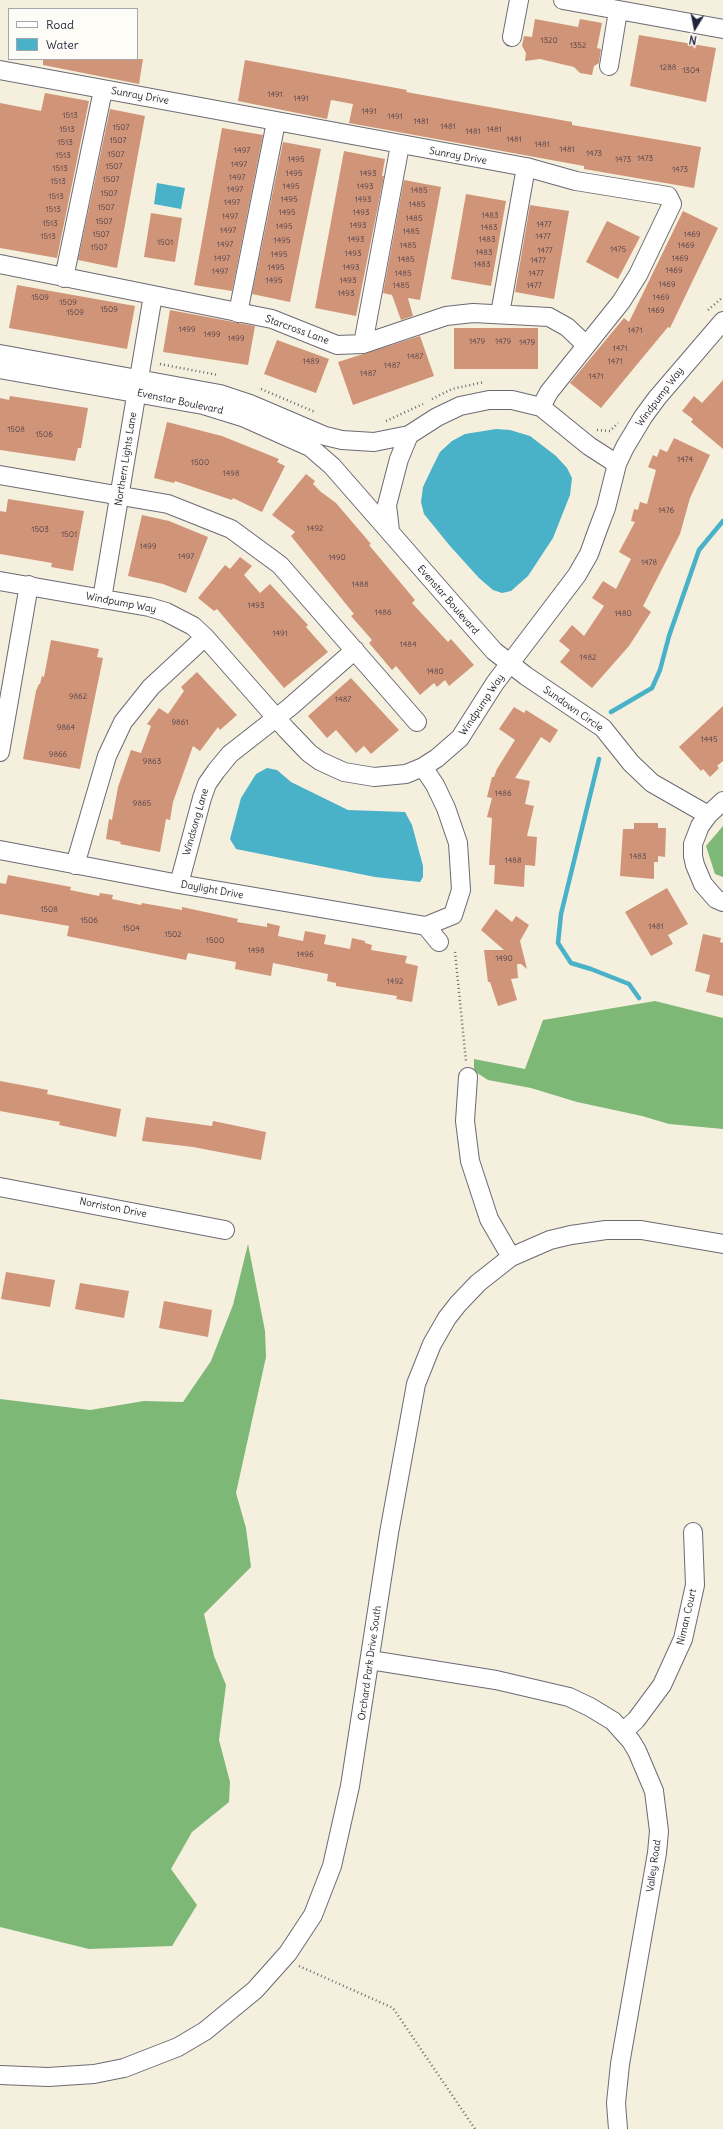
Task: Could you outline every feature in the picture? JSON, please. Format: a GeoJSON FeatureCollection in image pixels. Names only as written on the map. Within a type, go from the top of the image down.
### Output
{"type":"FeatureCollection","features":[{"type":"Feature","properties":{"kind":"street"},"geometry":{"type":"LineString","coordinates":[[512,37],[519,0]]}},
{"type":"Feature","properties":{"kind":"street"},"geometry":{"type":"LineString","coordinates":[[563,0],[630,8],[723,29]]}},
{"type":"Feature","properties":{"kind":"street"},"geometry":{"type":"LineString","coordinates":[[609,66],[630,8]]}},
{"type":"Feature","properties":{"kind":"street","name":"Sunray Drive"},"geometry":{"type":"LineString","coordinates":[[0,70],[400,145],[526,167],[576,181],[668,196],[672,204],[656,240],[628,293],[549,392],[541,407]]}},
{"type":"Feature","properties":{"kind":"street"},"geometry":{"type":"LineString","coordinates":[[64,278],[103,90]]}},
{"type":"Feature","properties":{"kind":"street"},"geometry":{"type":"LineString","coordinates":[[238,313],[276,122]]}},
{"type":"Feature","properties":{"kind":"street"},"geometry":{"type":"LineString","coordinates":[[363,344],[400,145]]}},
{"type":"Feature","properties":{"kind":"street"},"geometry":{"type":"LineString","coordinates":[[500,314],[526,167]]}},
{"type":"Feature","properties":{"kind":"street","name":"Starcross Lane"},"geometry":{"type":"LineString","coordinates":[[0,264],[272,319],[337,345],[363,344],[446,316],[461,313],[549,317],[567,327],[586,344]]}},
{"type":"Feature","properties":{"kind":"street","name":"Northern Lights Lane"},"geometry":{"type":"LineString","coordinates":[[102,599],[121,495],[153,296]]}},
{"type":"Feature","properties":{"kind":"street","name":"Windpump Way"},"geometry":{"type":"LineString","coordinates":[[0,580],[149,606],[166,612],[193,626],[205,637],[309,753],[333,768],[357,776],[390,776],[406,774],[423,767],[437,758],[460,738],[495,683],[577,575],[589,554],[606,508],[617,464],[643,417],[713,331],[723,321]]}},
{"type":"Feature","properties":{"kind":"street","name":"Evenstar Boulevard"},"geometry":{"type":"LineString","coordinates":[[0,354],[140,378],[220,394],[250,404],[325,436],[342,440],[374,442],[409,436],[448,410],[479,401],[512,400],[541,407],[589,446],[617,464]]}},
{"type":"Feature","properties":{"kind":"street","name":"Evenstar Boulevard"},"geometry":{"type":"LineString","coordinates":[[0,369],[140,378],[203,405],[230,413],[305,444],[332,466],[390,531],[484,642],[510,665]]}},
{"type":"Feature","properties":{"kind":"street"},"geometry":{"type":"LineString","coordinates":[[390,531],[387,506],[399,459],[409,436]]}},
{"type":"Feature","properties":{"kind":"street"},"geometry":{"type":"LineString","coordinates":[[0,475],[168,504],[231,529],[280,565],[417,722]]}},
{"type":"Feature","properties":{"kind":"street"},"geometry":{"type":"LineString","coordinates":[[0,752],[29,585]]}},
{"type":"Feature","properties":{"kind":"street"},"geometry":{"type":"LineString","coordinates":[[75,865],[106,756],[123,722],[150,687],[205,637]]}},
{"type":"Feature","properties":{"kind":"street","name":"Windsong Lane"},"geometry":{"type":"LineString","coordinates":[[179,884],[197,814],[207,784],[230,754],[290,707],[355,650]]}},
{"type":"Feature","properties":{"kind":"street","name":"Sundown Circle"},"geometry":{"type":"LineString","coordinates":[[510,665],[603,728],[631,764],[652,783],[708,815]]}},
{"type":"Feature","properties":{"kind":"street"},"geometry":{"type":"LineString","coordinates":[[423,767],[435,785],[446,808],[458,843],[461,890],[453,914],[426,926],[439,942]]}},
{"type":"Feature","properties":{"kind":"street"},"geometry":{"type":"LineString","coordinates":[[723,801],[708,815],[696,834],[693,844],[695,865],[708,891],[723,902]]}},
{"type":"Feature","properties":{"kind":"street","name":"Daylight Drive"},"geometry":{"type":"LineString","coordinates":[[0,850],[179,884],[426,926]]}},
{"type":"Feature","properties":{"kind":"street"},"geometry":{"type":"LineString","coordinates":[[468,1077],[465,1121],[470,1161],[488,1219],[511,1257]]}},
{"type":"Feature","properties":{"kind":"street","name":"Norriston Drive"},"geometry":{"type":"LineString","coordinates":[[0,1187],[225,1230]]}},
{"type":"Feature","properties":{"kind":"street","name":"Orchard Park Drive South"},"geometry":{"type":"LineString","coordinates":[[0,2075],[48,2077],[94,2074],[124,2068],[165,2053],[205,2031],[236,2008],[284,1959],[313,1915],[332,1866],[353,1771],[400,1468],[420,1371],[432,1344],[454,1309],[478,1284],[511,1257],[550,1240],[571,1235],[606,1230],[657,1232],[723,1244]]}},
{"type":"Feature","properties":{"kind":"street","name":"Niman Court"},"geometry":{"type":"LineString","coordinates":[[624,1732],[636,1720],[662,1685],[683,1639],[695,1584],[692,1532]]}},
{"type":"Feature","properties":{"kind":"street","name":"Valley Road"},"geometry":{"type":"LineString","coordinates":[[370,1660],[496,1680],[569,1697],[590,1706],[613,1720],[624,1732],[637,1751],[654,1791],[659,1831],[657,1853],[620,2064],[616,2103],[618,2129]]}},
{"type":"Feature","properties":{"kind":"path"},"geometry":{"type":"LineString","coordinates":[[708,311],[723,296]]}},
{"type":"Feature","properties":{"kind":"path"},"geometry":{"type":"LineString","coordinates":[[140,378],[195,370],[225,378]]}},
{"type":"Feature","properties":{"kind":"path"},"geometry":{"type":"LineString","coordinates":[[383,422],[395,418],[448,391],[486,382]]}},
{"type":"Feature","properties":{"kind":"path"},"geometry":{"type":"LineString","coordinates":[[259,388],[320,414]]}},
{"type":"Feature","properties":{"kind":"path"},"geometry":{"type":"LineString","coordinates":[[594,427],[598,430],[610,431],[620,420]]}},
{"type":"Feature","properties":{"kind":"path"},"geometry":{"type":"LineString","coordinates":[[455,952],[468,1077]]}},
{"type":"Feature","properties":{"kind":"path"},"geometry":{"type":"LineString","coordinates":[[284,1959],[393,2008],[475,2129]]}},
{"type":"Feature","properties":{"kind":"green space"},"geometry":{"type":"Polygon","coordinates":[[[723,826],[723,877],[715,874],[706,846],[723,826]]]}},
{"type":"Feature","properties":{"kind":"green space"},"geometry":{"type":"Polygon","coordinates":[[[655,1001],[723,1018],[723,1129],[669,1124],[642,1116],[577,1102],[531,1088],[488,1080],[474,1071],[474,1059],[525,1069],[543,1020],[655,1001]]]}},
{"type":"Feature","properties":{"kind":"green space"},"geometry":{"type":"Polygon","coordinates":[[[248,1244],[265,1331],[266,1357],[236,1493],[246,1528],[251,1567],[204,1614],[214,1656],[226,1685],[219,1740],[230,1782],[229,1802],[192,1832],[171,1869],[197,1905],[172,1946],[89,1949],[0,1927],[0,1399],[90,1410],[144,1401],[183,1402],[211,1361],[233,1305],[248,1244]]]}},
{"type":"Feature","properties":{"kind":"water"},"geometry":{"type":"Polygon","coordinates":[[[157,183],[185,188],[181,209],[154,204],[157,183]]]}},
{"type":"Feature","properties":{"kind":"water"},"geometry":{"type":"Polygon","coordinates":[[[496,429],[510,430],[530,436],[556,456],[567,468],[572,478],[570,495],[553,538],[528,576],[511,591],[502,593],[493,590],[479,578],[450,546],[424,514],[421,502],[423,487],[440,452],[452,441],[465,434],[496,429]]]}},
{"type":"Feature","properties":{"kind":"water"},"geometry":{"type":"Polygon","coordinates":[[[267,768],[277,770],[291,782],[348,810],[405,812],[412,825],[423,866],[423,877],[420,882],[375,877],[236,849],[230,839],[241,798],[256,774],[267,768]]]}},
{"type":"Feature","properties":{"kind":"building"},"geometry":{"type":"Polygon","coordinates":[[[535,19],[578,27],[580,19],[602,23],[597,48],[601,49],[599,63],[594,66],[592,75],[580,73],[574,67],[540,59],[525,61],[526,53],[522,46],[524,36],[532,37],[535,19]]]}},
{"type":"Feature","properties":{"kind":"building"},"geometry":{"type":"Polygon","coordinates":[[[639,35],[716,48],[706,102],[630,86],[639,35]]]}},
{"type":"Feature","properties":{"kind":"building"},"geometry":{"type":"Polygon","coordinates":[[[143,59],[139,84],[43,65],[43,60],[143,59]]]}},
{"type":"Feature","properties":{"kind":"building"},"geometry":{"type":"Polygon","coordinates":[[[245,60],[407,90],[406,92],[572,122],[572,125],[701,147],[694,188],[584,169],[584,166],[349,123],[353,104],[331,100],[327,119],[238,101],[245,60]]]}},
{"type":"Feature","properties":{"kind":"building"},"geometry":{"type":"Polygon","coordinates":[[[45,93],[89,101],[57,258],[0,248],[0,103],[41,111],[45,93]]]}},
{"type":"Feature","properties":{"kind":"building"},"geometry":{"type":"Polygon","coordinates":[[[110,109],[145,116],[117,268],[78,260],[110,109]]]}},
{"type":"Feature","properties":{"kind":"building"},"geometry":{"type":"Polygon","coordinates":[[[222,128],[263,135],[232,291],[194,285],[222,128]]]}},
{"type":"Feature","properties":{"kind":"building"},"geometry":{"type":"Polygon","coordinates":[[[283,142],[321,149],[290,302],[252,294],[283,142]]]}},
{"type":"Feature","properties":{"kind":"building"},"geometry":{"type":"Polygon","coordinates":[[[344,151],[385,159],[382,176],[384,176],[356,316],[315,308],[344,151]]]}},
{"type":"Feature","properties":{"kind":"building"},"geometry":{"type":"Polygon","coordinates":[[[404,180],[441,187],[420,300],[408,298],[413,316],[401,320],[392,295],[383,293],[404,180]]]}},
{"type":"Feature","properties":{"kind":"building"},"geometry":{"type":"Polygon","coordinates":[[[466,194],[506,201],[491,286],[451,279],[466,194]]]}},
{"type":"Feature","properties":{"kind":"building"},"geometry":{"type":"Polygon","coordinates":[[[530,205],[569,211],[554,299],[515,292],[530,205]]]}},
{"type":"Feature","properties":{"kind":"building"},"geometry":{"type":"Polygon","coordinates":[[[683,211],[718,228],[670,328],[668,327],[601,408],[570,383],[624,318],[629,322],[683,211]]]}},
{"type":"Feature","properties":{"kind":"building"},"geometry":{"type":"Polygon","coordinates":[[[151,213],[182,218],[175,262],[144,257],[151,213]]]}},
{"type":"Feature","properties":{"kind":"building"},"geometry":{"type":"Polygon","coordinates":[[[607,221],[640,237],[618,279],[586,262],[607,221]]]}},
{"type":"Feature","properties":{"kind":"building"},"geometry":{"type":"Polygon","coordinates":[[[17,285],[135,306],[127,349],[9,328],[17,285]]]}},
{"type":"Feature","properties":{"kind":"building"},"geometry":{"type":"Polygon","coordinates":[[[170,310],[255,326],[248,365],[163,352],[170,310]]]}},
{"type":"Feature","properties":{"kind":"building"},"geometry":{"type":"Polygon","coordinates":[[[454,328],[538,328],[538,369],[454,369],[454,328]]]}},
{"type":"Feature","properties":{"kind":"building"},"geometry":{"type":"Polygon","coordinates":[[[420,336],[434,376],[353,405],[338,362],[420,336]]]}},
{"type":"Feature","properties":{"kind":"building"},"geometry":{"type":"Polygon","coordinates":[[[277,340],[329,359],[316,393],[264,374],[277,340]]]}},
{"type":"Feature","properties":{"kind":"building"},"geometry":{"type":"Polygon","coordinates":[[[723,380],[723,449],[691,422],[693,419],[682,411],[694,396],[702,403],[723,380]]]}},
{"type":"Feature","properties":{"kind":"building"},"geometry":{"type":"Polygon","coordinates":[[[10,396],[88,408],[81,448],[78,448],[75,461],[0,450],[0,398],[9,400],[10,396]]]}},
{"type":"Feature","properties":{"kind":"building"},"geometry":{"type":"Polygon","coordinates":[[[167,422],[222,436],[279,459],[277,462],[285,466],[262,512],[233,498],[232,500],[175,481],[174,483],[154,478],[167,422]]]}},
{"type":"Feature","properties":{"kind":"building"},"geometry":{"type":"Polygon","coordinates":[[[674,438],[710,455],[690,498],[680,534],[643,606],[651,612],[629,646],[592,688],[560,662],[570,650],[559,641],[572,625],[584,636],[604,606],[592,598],[603,581],[616,589],[631,559],[619,552],[635,522],[631,521],[634,509],[638,510],[640,502],[647,504],[656,470],[648,467],[653,455],[657,457],[660,449],[667,452],[674,438]]]}},
{"type":"Feature","properties":{"kind":"building"},"geometry":{"type":"Polygon","coordinates":[[[306,474],[315,481],[313,484],[321,492],[336,503],[371,544],[369,545],[415,600],[412,603],[448,642],[451,639],[474,665],[449,686],[445,680],[437,687],[434,683],[420,695],[396,666],[392,670],[369,643],[372,640],[351,616],[354,614],[291,536],[295,532],[272,515],[306,474]]]}},
{"type":"Feature","properties":{"kind":"building"},"geometry":{"type":"Polygon","coordinates":[[[8,499],[84,511],[73,571],[51,567],[52,563],[0,554],[0,511],[6,512],[8,499]]]}},
{"type":"Feature","properties":{"kind":"building"},"geometry":{"type":"Polygon","coordinates":[[[142,515],[169,521],[208,537],[186,593],[163,584],[128,576],[142,515]]]}},
{"type":"Feature","properties":{"kind":"building"},"geometry":{"type":"Polygon","coordinates":[[[240,557],[252,566],[244,575],[260,593],[270,584],[308,625],[306,627],[328,652],[284,688],[217,609],[214,611],[198,598],[225,565],[230,569],[240,557]]]}},
{"type":"Feature","properties":{"kind":"building"},"geometry":{"type":"Polygon","coordinates":[[[51,640],[99,649],[97,657],[103,658],[80,769],[23,759],[36,691],[42,676],[44,677],[51,640]]]}},
{"type":"Feature","properties":{"kind":"building"},"geometry":{"type":"Polygon","coordinates":[[[197,672],[237,715],[220,730],[218,727],[200,751],[193,746],[173,802],[170,820],[166,819],[160,852],[120,844],[121,842],[106,839],[109,819],[112,820],[118,787],[131,750],[141,753],[151,726],[147,724],[159,708],[168,714],[184,691],[181,687],[197,672]]]}},
{"type":"Feature","properties":{"kind":"building"},"geometry":{"type":"Polygon","coordinates":[[[351,678],[399,730],[371,754],[364,746],[356,753],[336,730],[327,738],[308,716],[351,678]]]}},
{"type":"Feature","properties":{"kind":"building"},"geometry":{"type":"Polygon","coordinates":[[[723,706],[723,761],[717,766],[719,768],[710,777],[703,769],[701,771],[679,747],[723,706]]]}},
{"type":"Feature","properties":{"kind":"building"},"geometry":{"type":"Polygon","coordinates":[[[514,707],[524,713],[526,710],[558,730],[550,743],[541,737],[515,778],[530,781],[525,804],[534,806],[527,836],[537,837],[535,866],[525,865],[524,887],[494,884],[495,865],[489,865],[492,818],[487,817],[492,798],[487,797],[492,777],[494,777],[497,769],[515,740],[499,729],[514,707]]]}},
{"type":"Feature","properties":{"kind":"building"},"geometry":{"type":"Polygon","coordinates":[[[634,823],[658,823],[658,828],[666,828],[665,857],[658,856],[658,862],[654,862],[654,879],[620,876],[623,829],[634,829],[634,823]]]}},
{"type":"Feature","properties":{"kind":"building"},"geometry":{"type":"Polygon","coordinates":[[[8,875],[71,887],[70,890],[99,896],[100,893],[113,895],[112,899],[141,905],[142,903],[182,910],[182,907],[238,919],[237,922],[267,927],[267,923],[280,926],[278,936],[303,941],[305,931],[326,935],[324,944],[350,949],[352,938],[365,941],[365,943],[372,945],[371,950],[407,956],[405,963],[418,966],[412,1002],[396,999],[397,996],[336,986],[336,983],[327,981],[328,974],[273,963],[271,976],[235,969],[236,962],[188,953],[186,960],[67,936],[69,926],[0,914],[0,883],[6,884],[8,875]]]}},
{"type":"Feature","properties":{"kind":"building"},"geometry":{"type":"Polygon","coordinates":[[[667,888],[688,924],[668,935],[673,944],[651,956],[625,912],[667,888]]]}},
{"type":"Feature","properties":{"kind":"building"},"geometry":{"type":"Polygon","coordinates":[[[496,909],[512,922],[516,916],[529,925],[520,941],[527,969],[521,964],[517,964],[518,978],[511,979],[517,1000],[498,1006],[490,982],[488,982],[484,950],[504,950],[481,930],[496,909]]]}},
{"type":"Feature","properties":{"kind":"building"},"geometry":{"type":"Polygon","coordinates":[[[703,934],[721,938],[720,942],[723,943],[723,996],[706,992],[710,975],[695,971],[703,934]]]}},
{"type":"Feature","properties":{"kind":"building"},"geometry":{"type":"Polygon","coordinates":[[[0,1081],[48,1090],[47,1094],[121,1109],[116,1137],[59,1125],[60,1122],[0,1111],[0,1081]]]}},
{"type":"Feature","properties":{"kind":"building"},"geometry":{"type":"Polygon","coordinates":[[[146,1117],[212,1126],[213,1121],[266,1132],[261,1160],[193,1147],[142,1141],[146,1117]]]}},
{"type":"Feature","properties":{"kind":"building"},"geometry":{"type":"Polygon","coordinates":[[[6,1272],[55,1280],[50,1307],[1,1299],[6,1272]]]}},
{"type":"Feature","properties":{"kind":"building"},"geometry":{"type":"Polygon","coordinates":[[[80,1283],[129,1291],[124,1318],[75,1309],[80,1283]]]}},
{"type":"Feature","properties":{"kind":"building"},"geometry":{"type":"Polygon","coordinates":[[[164,1301],[212,1310],[208,1337],[159,1328],[164,1301]]]}},
{"type":"Feature","properties":{"kind":"waterway"},"geometry":{"type":"LineString","coordinates":[[611,712],[652,688],[660,670],[669,636],[699,550],[723,521]]}},
{"type":"Feature","properties":{"kind":"waterway"},"geometry":{"type":"LineString","coordinates":[[599,759],[561,914],[558,943],[571,963],[629,984],[639,998]]}}]}
